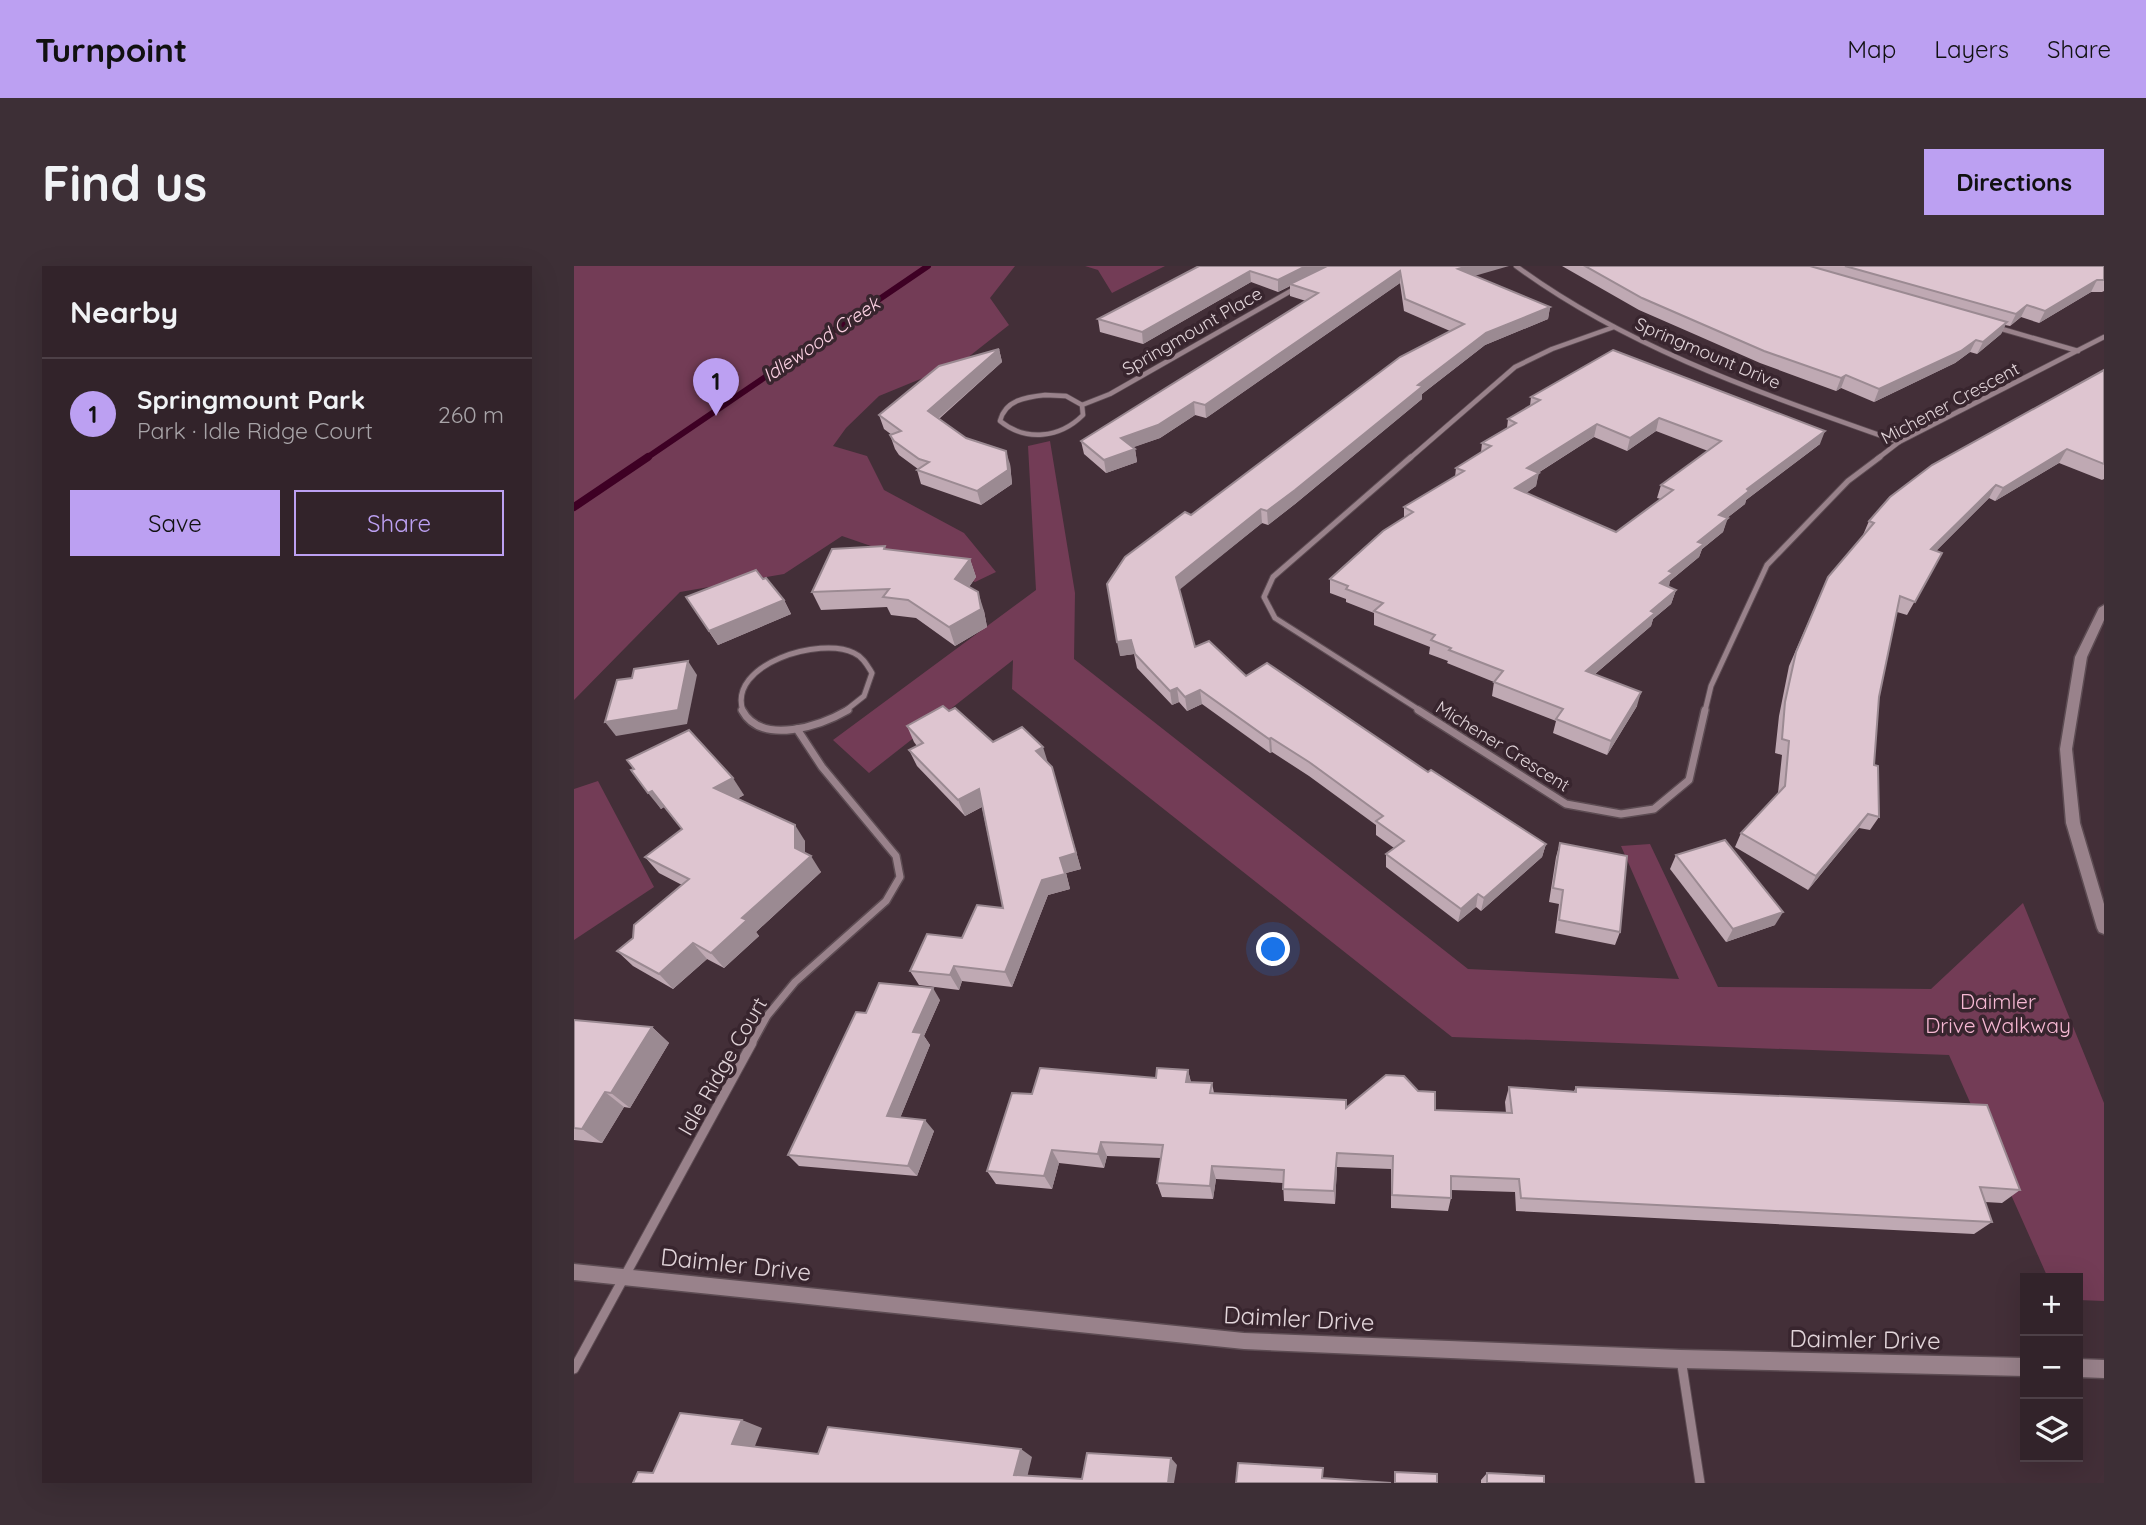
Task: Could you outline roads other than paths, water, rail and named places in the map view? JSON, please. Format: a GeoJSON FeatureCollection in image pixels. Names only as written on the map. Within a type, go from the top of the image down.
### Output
{"type":"FeatureCollection","features":[{"type":"Feature","properties":{"kind":"main road"},"geometry":{"type":"LineString","coordinates":[[2104,608],[2081,657],[2066,749],[2073,823],[2104,928]]}},
{"type":"Feature","properties":{"kind":"street","name":"Springmount Drive"},"geometry":{"type":"LineString","coordinates":[[1516,266],[1547,289],[1614,327],[1735,383],[1899,442]]}},
{"type":"Feature","properties":{"kind":"street","name":"Springmount Place"},"geometry":{"type":"LineString","coordinates":[[1082,405],[1083,415],[1078,421],[1056,432],[1017,433],[1007,429],[1000,421],[1006,407],[1031,397],[1066,397],[1082,405],[1110,394],[1307,283]]}},
{"type":"Feature","properties":{"kind":"street"},"geometry":{"type":"LineString","coordinates":[[1984,324],[2078,351]]}},
{"type":"Feature","properties":{"kind":"street","name":"Michener Crescent"},"geometry":{"type":"LineString","coordinates":[[1614,327],[1552,349],[1515,367],[1273,577],[1264,597],[1275,618],[1566,804],[1621,814],[1654,809],[1689,780],[1710,686],[1767,565],[1848,481],[1899,442],[2104,337]]}},
{"type":"Feature","properties":{"kind":"street"},"geometry":{"type":"LineString","coordinates":[[827,647],[849,650],[863,657],[872,673],[869,687],[859,701],[820,723],[797,729],[763,726],[748,718],[743,710],[741,697],[747,683],[760,669],[779,658],[806,649],[827,647]]}},
{"type":"Feature","properties":{"kind":"street","name":"Idle Ridge Court"},"geometry":{"type":"LineString","coordinates":[[574,1369],[767,1016],[795,982],[886,901],[900,877],[896,856],[822,766],[797,729]]}},
{"type":"Feature","properties":{"kind":"street","name":"Daimler Drive"},"geometry":{"type":"LineString","coordinates":[[574,1272],[1244,1341],[1681,1359],[2020,1367]]}},
{"type":"Feature","properties":{"kind":"street"},"geometry":{"type":"LineString","coordinates":[[1681,1359],[1700,1483]]}},
{"type":"Feature","properties":{"kind":"street"},"geometry":{"type":"LineString","coordinates":[[2083,1368],[2104,1369]]}},
{"type":"Feature","properties":{"kind":"waterway","name":"Idlewood Creek"},"geometry":{"type":"LineString","coordinates":[[645,459],[928,266]]}},
{"type":"Feature","properties":{"kind":"waterway","name":"Idlewood Creek"},"geometry":{"type":"LineString","coordinates":[[574,507],[648,457]]}},
{"type":"Feature","properties":{"kind":"place","name":"Springmount Park"},"geometry":{"type":"Point","coordinates":[716,416]}},
{"type":"Feature","properties":{"kind":"park label","name":"Daimler Drive Walkway"},"geometry":{"type":"Point","coordinates":[1998,1013]}}]}
